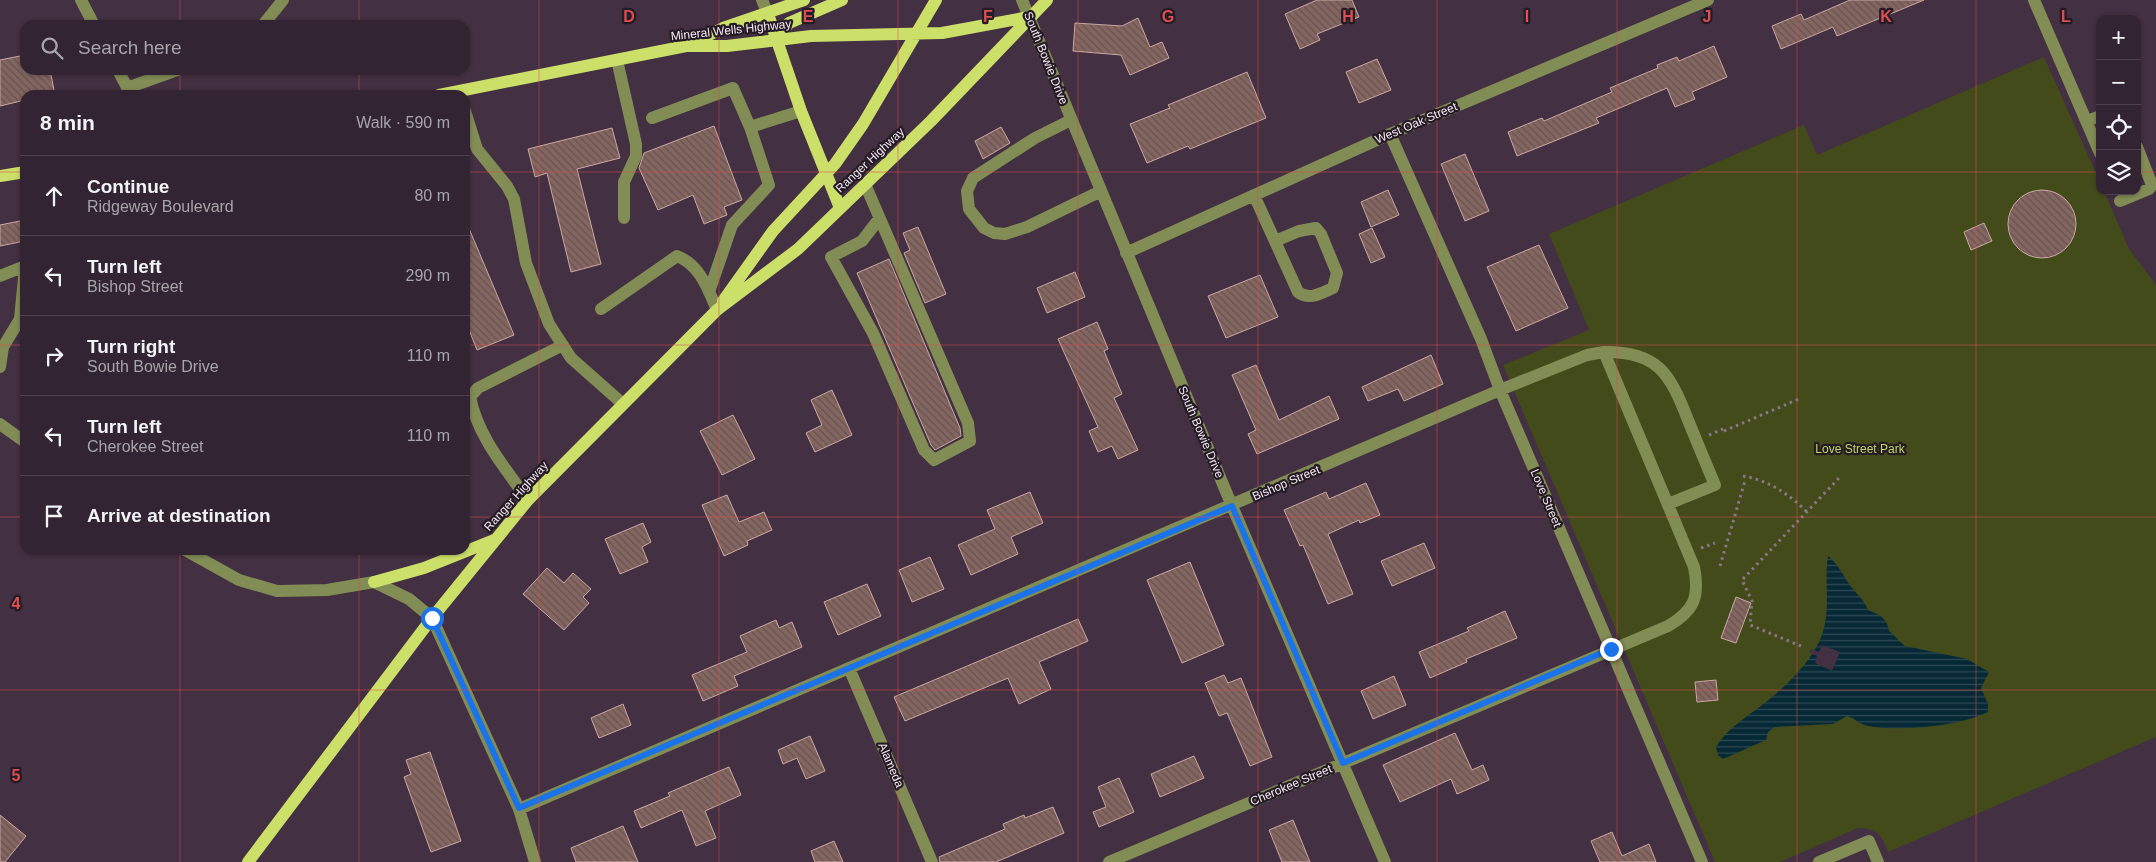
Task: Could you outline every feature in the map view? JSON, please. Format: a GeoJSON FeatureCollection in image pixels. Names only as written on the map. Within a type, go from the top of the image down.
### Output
{"type":"FeatureCollection","features":[{"type":"Feature","properties":{"kind":"main road"},"geometry":{"type":"LineString","coordinates":[[686,46],[723,28],[804,0]]}},
{"type":"Feature","properties":{"kind":"main road"},"geometry":{"type":"LineString","coordinates":[[776,39],[789,23],[842,0]]}},
{"type":"Feature","properties":{"kind":"main road","name":"Ranger Highway"},"geometry":{"type":"LineString","coordinates":[[717,310],[773,231],[826,174],[863,124],[918,34],[936,0]]}},
{"type":"Feature","properties":{"kind":"main road","name":"Ranger Highway"},"geometry":{"type":"LineString","coordinates":[[248,862],[432,618],[528,500],[717,310],[798,249],[931,121],[1047,0]]}},
{"type":"Feature","properties":{"kind":"main road"},"geometry":{"type":"LineString","coordinates":[[768,14],[801,111],[840,208]]}},
{"type":"Feature","properties":{"kind":"main road","name":"Mineral Wells Highway"},"geometry":{"type":"LineString","coordinates":[[470,91],[686,46],[727,46],[812,36],[942,33],[1029,17]]}},
{"type":"Feature","properties":{"kind":"main road"},"geometry":{"type":"LineString","coordinates":[[0,176],[20,173]]}},
{"type":"Feature","properties":{"kind":"main road"},"geometry":{"type":"LineString","coordinates":[[470,549],[496,539]]}},
{"type":"Feature","properties":{"kind":"main road"},"geometry":{"type":"LineString","coordinates":[[374,582],[424,568],[456,555]]}},
{"type":"Feature","properties":{"kind":"street"},"geometry":{"type":"LineString","coordinates":[[81,0],[91,20]]}},
{"type":"Feature","properties":{"kind":"street"},"geometry":{"type":"LineString","coordinates":[[266,20],[283,0]]}},
{"type":"Feature","properties":{"kind":"street"},"geometry":{"type":"LineString","coordinates":[[762,0],[768,14]]}},
{"type":"Feature","properties":{"kind":"street","name":"South Bowie Drive"},"geometry":{"type":"LineString","coordinates":[[1022,0],[1232,506],[1385,862]]}},
{"type":"Feature","properties":{"kind":"street","name":"West Oak Street"},"geometry":{"type":"LineString","coordinates":[[1126,253],[1390,134],[1708,0]]}},
{"type":"Feature","properties":{"kind":"street"},"geometry":{"type":"LineString","coordinates":[[2034,0],[2099,150]]}},
{"type":"Feature","properties":{"kind":"street"},"geometry":{"type":"LineString","coordinates":[[617,60],[636,144],[636,156],[624,182],[624,218]]}},
{"type":"Feature","properties":{"kind":"street"},"geometry":{"type":"LineString","coordinates":[[121,75],[128,90]]}},
{"type":"Feature","properties":{"kind":"street"},"geometry":{"type":"LineString","coordinates":[[131,90],[166,75]]}},
{"type":"Feature","properties":{"kind":"street"},"geometry":{"type":"LineString","coordinates":[[652,118],[734,88],[750,127],[769,185],[732,225],[709,292]]}},
{"type":"Feature","properties":{"kind":"street"},"geometry":{"type":"LineString","coordinates":[[750,127],[801,111]]}},
{"type":"Feature","properties":{"kind":"street"},"geometry":{"type":"LineString","coordinates":[[2086,121],[2096,117]]}},
{"type":"Feature","properties":{"kind":"street"},"geometry":{"type":"LineString","coordinates":[[1071,120],[1035,138],[973,178],[967,191],[969,209],[984,228],[994,233],[1005,234],[1027,227],[1101,191]]}},
{"type":"Feature","properties":{"kind":"street"},"geometry":{"type":"LineString","coordinates":[[470,126],[478,149],[507,186],[514,199],[526,263],[550,324],[571,358],[623,404]]}},
{"type":"Feature","properties":{"kind":"street","name":"Love Street"},"geometry":{"type":"LineString","coordinates":[[1390,134],[1481,339],[1500,390],[1702,862]]}},
{"type":"Feature","properties":{"kind":"street"},"geometry":{"type":"LineString","coordinates":[[2120,200],[2149,189],[2152,185],[2139,150]]}},
{"type":"Feature","properties":{"kind":"street"},"geometry":{"type":"LineString","coordinates":[[864,184],[968,423],[970,441],[934,460],[924,450],[873,333],[830,257],[862,241],[879,219]]}},
{"type":"Feature","properties":{"kind":"street"},"geometry":{"type":"LineString","coordinates":[[1254,195],[1298,292],[1303,296],[1313,296],[1333,288],[1337,273],[1321,234],[1316,228],[1304,229],[1275,240]]}},
{"type":"Feature","properties":{"kind":"street"},"geometry":{"type":"LineString","coordinates":[[600,309],[677,256],[685,259],[703,276],[717,310]]}},
{"type":"Feature","properties":{"kind":"street"},"geometry":{"type":"LineString","coordinates":[[0,276],[20,269]]}},
{"type":"Feature","properties":{"kind":"street"},"geometry":{"type":"LineString","coordinates":[[0,366],[2,342],[20,319]]}},
{"type":"Feature","properties":{"kind":"street"},"geometry":{"type":"LineString","coordinates":[[528,500],[481,432],[474,415],[470,397],[478,388],[563,345]]}},
{"type":"Feature","properties":{"kind":"street","name":"Bishop Street"},"geometry":{"type":"LineString","coordinates":[[519,808],[1232,506],[1500,390],[1588,356],[1604,352],[1625,352],[1643,357],[1658,365],[1670,379],[1678,394],[1715,485],[1668,504]]}},
{"type":"Feature","properties":{"kind":"street","name":"Cherokee Street"},"geometry":{"type":"LineString","coordinates":[[1109,862],[1668,626],[1690,609],[1696,592],[1695,573],[1604,352]]}},
{"type":"Feature","properties":{"kind":"street"},"geometry":{"type":"LineString","coordinates":[[0,424],[20,438]]}},
{"type":"Feature","properties":{"kind":"street"},"geometry":{"type":"LineString","coordinates":[[193,555],[239,580],[277,591],[327,590],[374,582],[410,599],[432,618],[519,808],[535,862]]}},
{"type":"Feature","properties":{"kind":"street","name":"Alameda"},"geometry":{"type":"LineString","coordinates":[[850,668],[932,862]]}},
{"type":"Feature","properties":{"kind":"street"},"geometry":{"type":"LineString","coordinates":[[1819,862],[1869,841],[1878,862]]}},
{"type":"Feature","properties":{"kind":"path"},"geometry":{"type":"LineString","coordinates":[[1724,431],[1799,399]]}},
{"type":"Feature","properties":{"kind":"path"},"geometry":{"type":"LineString","coordinates":[[1743,476],[1773,487],[1794,500],[1807,512]]}},
{"type":"Feature","properties":{"kind":"path"},"geometry":{"type":"LineString","coordinates":[[1800,646],[1750,625],[1752,601],[1742,580],[1840,478]]}},
{"type":"Feature","properties":{"kind":"path"},"geometry":{"type":"LineString","coordinates":[[1720,566],[1745,481]]}},
{"type":"Feature","properties":{"kind":"green space","name":"Love Street Park"},"geometry":{"type":"Polygon","coordinates":[[[2044,57],[2096,173],[2096,195],[2106,195],[2129,249],[2156,285],[2156,737],[1888,852],[1878,834],[1874,831],[1858,828],[1780,862],[1715,862],[1503,365],[1589,330],[1549,234],[1804,125],[1817,155],[2044,57]]]}},
{"type":"Feature","properties":{"kind":"water"},"geometry":{"type":"Polygon","coordinates":[[[1828,556],[1838,566],[1868,610],[1882,617],[1889,631],[1905,646],[1967,659],[1989,672],[1981,688],[1988,704],[1988,712],[1961,721],[1927,727],[1877,727],[1864,725],[1847,716],[1833,724],[1775,727],[1768,732],[1766,740],[1723,759],[1718,755],[1716,747],[1725,735],[1785,685],[1803,666],[1817,646],[1825,625],[1828,556]]]}},
{"type":"Feature","properties":{"kind":"pier"},"geometry":{"type":"Polygon","coordinates":[[[1822,645],[1840,652],[1832,671],[1815,663],[1817,656],[1809,652],[1811,649],[1819,652],[1822,645]]]}},
{"type":"Feature","properties":{"kind":"building"},"geometry":{"type":"Polygon","coordinates":[[[1317,0],[1352,0],[1359,17],[1317,34],[1320,40],[1300,49],[1285,14],[1317,0]]]}},
{"type":"Feature","properties":{"kind":"building"},"geometry":{"type":"Polygon","coordinates":[[[1850,0],[1924,0],[1837,36],[1833,27],[1781,49],[1772,26],[1801,14],[1804,20],[1850,0]]]}},
{"type":"Feature","properties":{"kind":"building"},"geometry":{"type":"Polygon","coordinates":[[[1138,18],[1150,47],[1162,42],[1169,58],[1130,75],[1121,55],[1073,51],[1075,23],[1122,26],[1138,18]]]}},
{"type":"Feature","properties":{"kind":"building"},"geometry":{"type":"Polygon","coordinates":[[[1714,46],[1727,77],[1692,92],[1695,99],[1675,107],[1667,88],[1596,118],[1599,123],[1517,156],[1508,132],[1542,118],[1544,121],[1612,92],[1610,88],[1658,68],[1657,65],[1677,57],[1679,61],[1714,46]]]}},
{"type":"Feature","properties":{"kind":"building"},"geometry":{"type":"Polygon","coordinates":[[[20,56],[20,75],[51,75],[54,90],[20,90],[20,101],[0,106],[0,60],[20,56]]]}},
{"type":"Feature","properties":{"kind":"building"},"geometry":{"type":"Polygon","coordinates":[[[1377,59],[1391,90],[1359,103],[1346,72],[1377,59]]]}},
{"type":"Feature","properties":{"kind":"building"},"geometry":{"type":"Polygon","coordinates":[[[1247,72],[1266,118],[1190,149],[1188,146],[1147,163],[1130,124],[1170,108],[1168,105],[1247,72]]]}},
{"type":"Feature","properties":{"kind":"building"},"geometry":{"type":"Polygon","coordinates":[[[714,126],[742,200],[724,207],[727,215],[704,224],[693,195],[658,210],[639,168],[644,153],[714,126]]]}},
{"type":"Feature","properties":{"kind":"building"},"geometry":{"type":"Polygon","coordinates":[[[1001,127],[1010,143],[983,159],[975,141],[1001,127]]]}},
{"type":"Feature","properties":{"kind":"building"},"geometry":{"type":"Polygon","coordinates":[[[612,128],[620,158],[577,169],[601,264],[571,272],[547,173],[535,177],[528,149],[612,128]]]}},
{"type":"Feature","properties":{"kind":"building"},"geometry":{"type":"Polygon","coordinates":[[[1465,154],[1489,211],[1465,221],[1441,164],[1465,154]]]}},
{"type":"Feature","properties":{"kind":"building"},"geometry":{"type":"Polygon","coordinates":[[[1388,190],[1399,215],[1371,227],[1361,202],[1388,190]]]}},
{"type":"Feature","properties":{"kind":"building"},"geometry":{"type":"Polygon","coordinates":[[[2042,190],[2055,193],[2066,200],[2073,211],[2076,224],[2073,237],[2066,248],[2055,255],[2042,258],[2029,255],[2018,248],[2011,237],[2008,224],[2011,211],[2018,200],[2029,193],[2042,190]]]}},
{"type":"Feature","properties":{"kind":"building"},"geometry":{"type":"Polygon","coordinates":[[[20,221],[20,242],[0,246],[0,225],[20,221]]]}},
{"type":"Feature","properties":{"kind":"building"},"geometry":{"type":"Polygon","coordinates":[[[1984,223],[1992,241],[1971,250],[1964,232],[1984,223]]]}},
{"type":"Feature","properties":{"kind":"building"},"geometry":{"type":"Polygon","coordinates":[[[918,227],[946,294],[925,303],[904,253],[910,250],[903,233],[918,227]]]}},
{"type":"Feature","properties":{"kind":"building"},"geometry":{"type":"Polygon","coordinates":[[[1372,228],[1385,257],[1371,263],[1359,234],[1372,228]]]}},
{"type":"Feature","properties":{"kind":"building"},"geometry":{"type":"Polygon","coordinates":[[[470,231],[514,335],[477,350],[470,332],[470,231]]]}},
{"type":"Feature","properties":{"kind":"building"},"geometry":{"type":"Polygon","coordinates":[[[1539,245],[1568,308],[1516,331],[1487,267],[1539,245]]]}},
{"type":"Feature","properties":{"kind":"building"},"geometry":{"type":"Polygon","coordinates":[[[889,259],[960,428],[961,436],[935,450],[931,445],[857,273],[889,259]]]}},
{"type":"Feature","properties":{"kind":"building"},"geometry":{"type":"Polygon","coordinates":[[[1075,272],[1085,297],[1047,313],[1037,288],[1075,272]]]}},
{"type":"Feature","properties":{"kind":"building"},"geometry":{"type":"Polygon","coordinates":[[[1260,275],[1278,317],[1226,338],[1208,296],[1260,275]]]}},
{"type":"Feature","properties":{"kind":"building"},"geometry":{"type":"Polygon","coordinates":[[[1097,322],[1108,349],[1104,351],[1122,394],[1114,398],[1138,450],[1118,459],[1112,446],[1098,452],[1089,431],[1098,427],[1058,339],[1097,322]]]}},
{"type":"Feature","properties":{"kind":"building"},"geometry":{"type":"Polygon","coordinates":[[[1431,355],[1443,384],[1404,401],[1398,389],[1368,401],[1362,387],[1431,355]]]}},
{"type":"Feature","properties":{"kind":"building"},"geometry":{"type":"Polygon","coordinates":[[[1256,365],[1279,420],[1329,396],[1339,419],[1257,454],[1248,434],[1256,430],[1232,375],[1256,365]]]}},
{"type":"Feature","properties":{"kind":"building"},"geometry":{"type":"Polygon","coordinates":[[[832,390],[852,435],[815,452],[806,433],[822,425],[811,400],[832,390]]]}},
{"type":"Feature","properties":{"kind":"building"},"geometry":{"type":"Polygon","coordinates":[[[733,415],[755,459],[722,475],[700,431],[733,415]]]}},
{"type":"Feature","properties":{"kind":"building"},"geometry":{"type":"Polygon","coordinates":[[[1366,483],[1380,515],[1360,523],[1359,520],[1328,534],[1353,594],[1328,604],[1303,545],[1300,546],[1284,510],[1326,492],[1329,499],[1366,483]]]}},
{"type":"Feature","properties":{"kind":"building"},"geometry":{"type":"Polygon","coordinates":[[[1030,492],[1043,523],[1011,537],[1018,554],[971,575],[958,545],[995,529],[987,510],[1030,492]]]}},
{"type":"Feature","properties":{"kind":"building"},"geometry":{"type":"Polygon","coordinates":[[[727,495],[739,522],[764,512],[772,530],[747,541],[748,545],[724,556],[702,505],[727,495]]]}},
{"type":"Feature","properties":{"kind":"building"},"geometry":{"type":"Polygon","coordinates":[[[643,523],[651,542],[642,547],[648,562],[620,574],[605,539],[643,523]]]}},
{"type":"Feature","properties":{"kind":"building"},"geometry":{"type":"Polygon","coordinates":[[[1424,543],[1435,568],[1392,586],[1381,561],[1424,543]]]}},
{"type":"Feature","properties":{"kind":"building"},"geometry":{"type":"Polygon","coordinates":[[[930,557],[944,589],[912,602],[899,570],[930,557]]]}},
{"type":"Feature","properties":{"kind":"building"},"geometry":{"type":"Polygon","coordinates":[[[1190,562],[1224,645],[1182,663],[1147,580],[1190,562]]]}},
{"type":"Feature","properties":{"kind":"building"},"geometry":{"type":"Polygon","coordinates":[[[547,568],[564,583],[573,573],[591,589],[583,597],[589,603],[564,630],[523,594],[547,568]]]}},
{"type":"Feature","properties":{"kind":"building"},"geometry":{"type":"Polygon","coordinates":[[[867,584],[881,616],[838,635],[824,602],[867,584]]]}},
{"type":"Feature","properties":{"kind":"building"},"geometry":{"type":"Polygon","coordinates":[[[1736,597],[1751,603],[1736,643],[1721,638],[1736,597]]]}},
{"type":"Feature","properties":{"kind":"building"},"geometry":{"type":"Polygon","coordinates":[[[1505,611],[1517,638],[1466,659],[1467,662],[1430,678],[1419,652],[1469,631],[1467,628],[1505,611]]]}},
{"type":"Feature","properties":{"kind":"building"},"geometry":{"type":"Polygon","coordinates":[[[1078,619],[1088,641],[1039,662],[1051,689],[1019,704],[1008,678],[905,721],[894,697],[1078,619]]]}},
{"type":"Feature","properties":{"kind":"building"},"geometry":{"type":"Polygon","coordinates":[[[776,620],[779,628],[792,622],[802,647],[734,676],[738,686],[703,701],[692,675],[747,652],[740,636],[776,620]]]}},
{"type":"Feature","properties":{"kind":"building"},"geometry":{"type":"Polygon","coordinates":[[[1224,675],[1228,683],[1241,678],[1272,757],[1250,766],[1227,713],[1219,716],[1205,683],[1224,675]]]}},
{"type":"Feature","properties":{"kind":"building"},"geometry":{"type":"Polygon","coordinates":[[[1394,676],[1406,705],[1373,719],[1361,691],[1394,676]]]}},
{"type":"Feature","properties":{"kind":"building"},"geometry":{"type":"Polygon","coordinates":[[[1716,680],[1718,700],[1697,702],[1695,682],[1716,680]]]}},
{"type":"Feature","properties":{"kind":"building"},"geometry":{"type":"Polygon","coordinates":[[[623,704],[631,725],[599,738],[591,718],[623,704]]]}},
{"type":"Feature","properties":{"kind":"building"},"geometry":{"type":"Polygon","coordinates":[[[1455,733],[1472,770],[1483,765],[1489,780],[1457,794],[1451,779],[1400,802],[1383,765],[1455,733]]]}},
{"type":"Feature","properties":{"kind":"building"},"geometry":{"type":"Polygon","coordinates":[[[810,736],[825,771],[806,779],[797,758],[783,764],[778,750],[810,736]]]}},
{"type":"Feature","properties":{"kind":"building"},"geometry":{"type":"Polygon","coordinates":[[[430,752],[461,841],[431,852],[404,777],[411,774],[406,760],[430,752]]]}},
{"type":"Feature","properties":{"kind":"building"},"geometry":{"type":"Polygon","coordinates":[[[1194,756],[1204,778],[1160,797],[1151,774],[1194,756]]]}},
{"type":"Feature","properties":{"kind":"building"},"geometry":{"type":"Polygon","coordinates":[[[729,767],[741,795],[705,811],[716,838],[696,846],[682,810],[641,828],[634,811],[670,796],[668,793],[729,767]]]}},
{"type":"Feature","properties":{"kind":"building"},"geometry":{"type":"Polygon","coordinates":[[[1119,778],[1134,812],[1099,827],[1093,812],[1106,807],[1098,787],[1119,778]]]}},
{"type":"Feature","properties":{"kind":"building"},"geometry":{"type":"Polygon","coordinates":[[[1053,807],[1064,833],[996,862],[940,862],[939,857],[1005,829],[1003,824],[1024,815],[1025,818],[1053,807]]]}},
{"type":"Feature","properties":{"kind":"building"},"geometry":{"type":"Polygon","coordinates":[[[0,815],[26,836],[5,862],[0,862],[0,815]]]}},
{"type":"Feature","properties":{"kind":"building"},"geometry":{"type":"Polygon","coordinates":[[[1293,820],[1310,862],[1282,862],[1269,830],[1293,820]]]}},
{"type":"Feature","properties":{"kind":"building"},"geometry":{"type":"Polygon","coordinates":[[[623,826],[638,862],[576,862],[571,848],[623,826]]]}},
{"type":"Feature","properties":{"kind":"building"},"geometry":{"type":"Polygon","coordinates":[[[1612,832],[1622,856],[1649,844],[1656,862],[1600,862],[1591,841],[1612,832]]]}},
{"type":"Feature","properties":{"kind":"building"},"geometry":{"type":"Polygon","coordinates":[[[834,841],[843,862],[815,862],[811,851],[834,841]]]}},
{"type":"Feature","properties":{"kind":"route"},"geometry":{"type":"LineString","coordinates":[[432,618],[519,808],[1232,506],[1343,763],[1611,649]]}}]}
